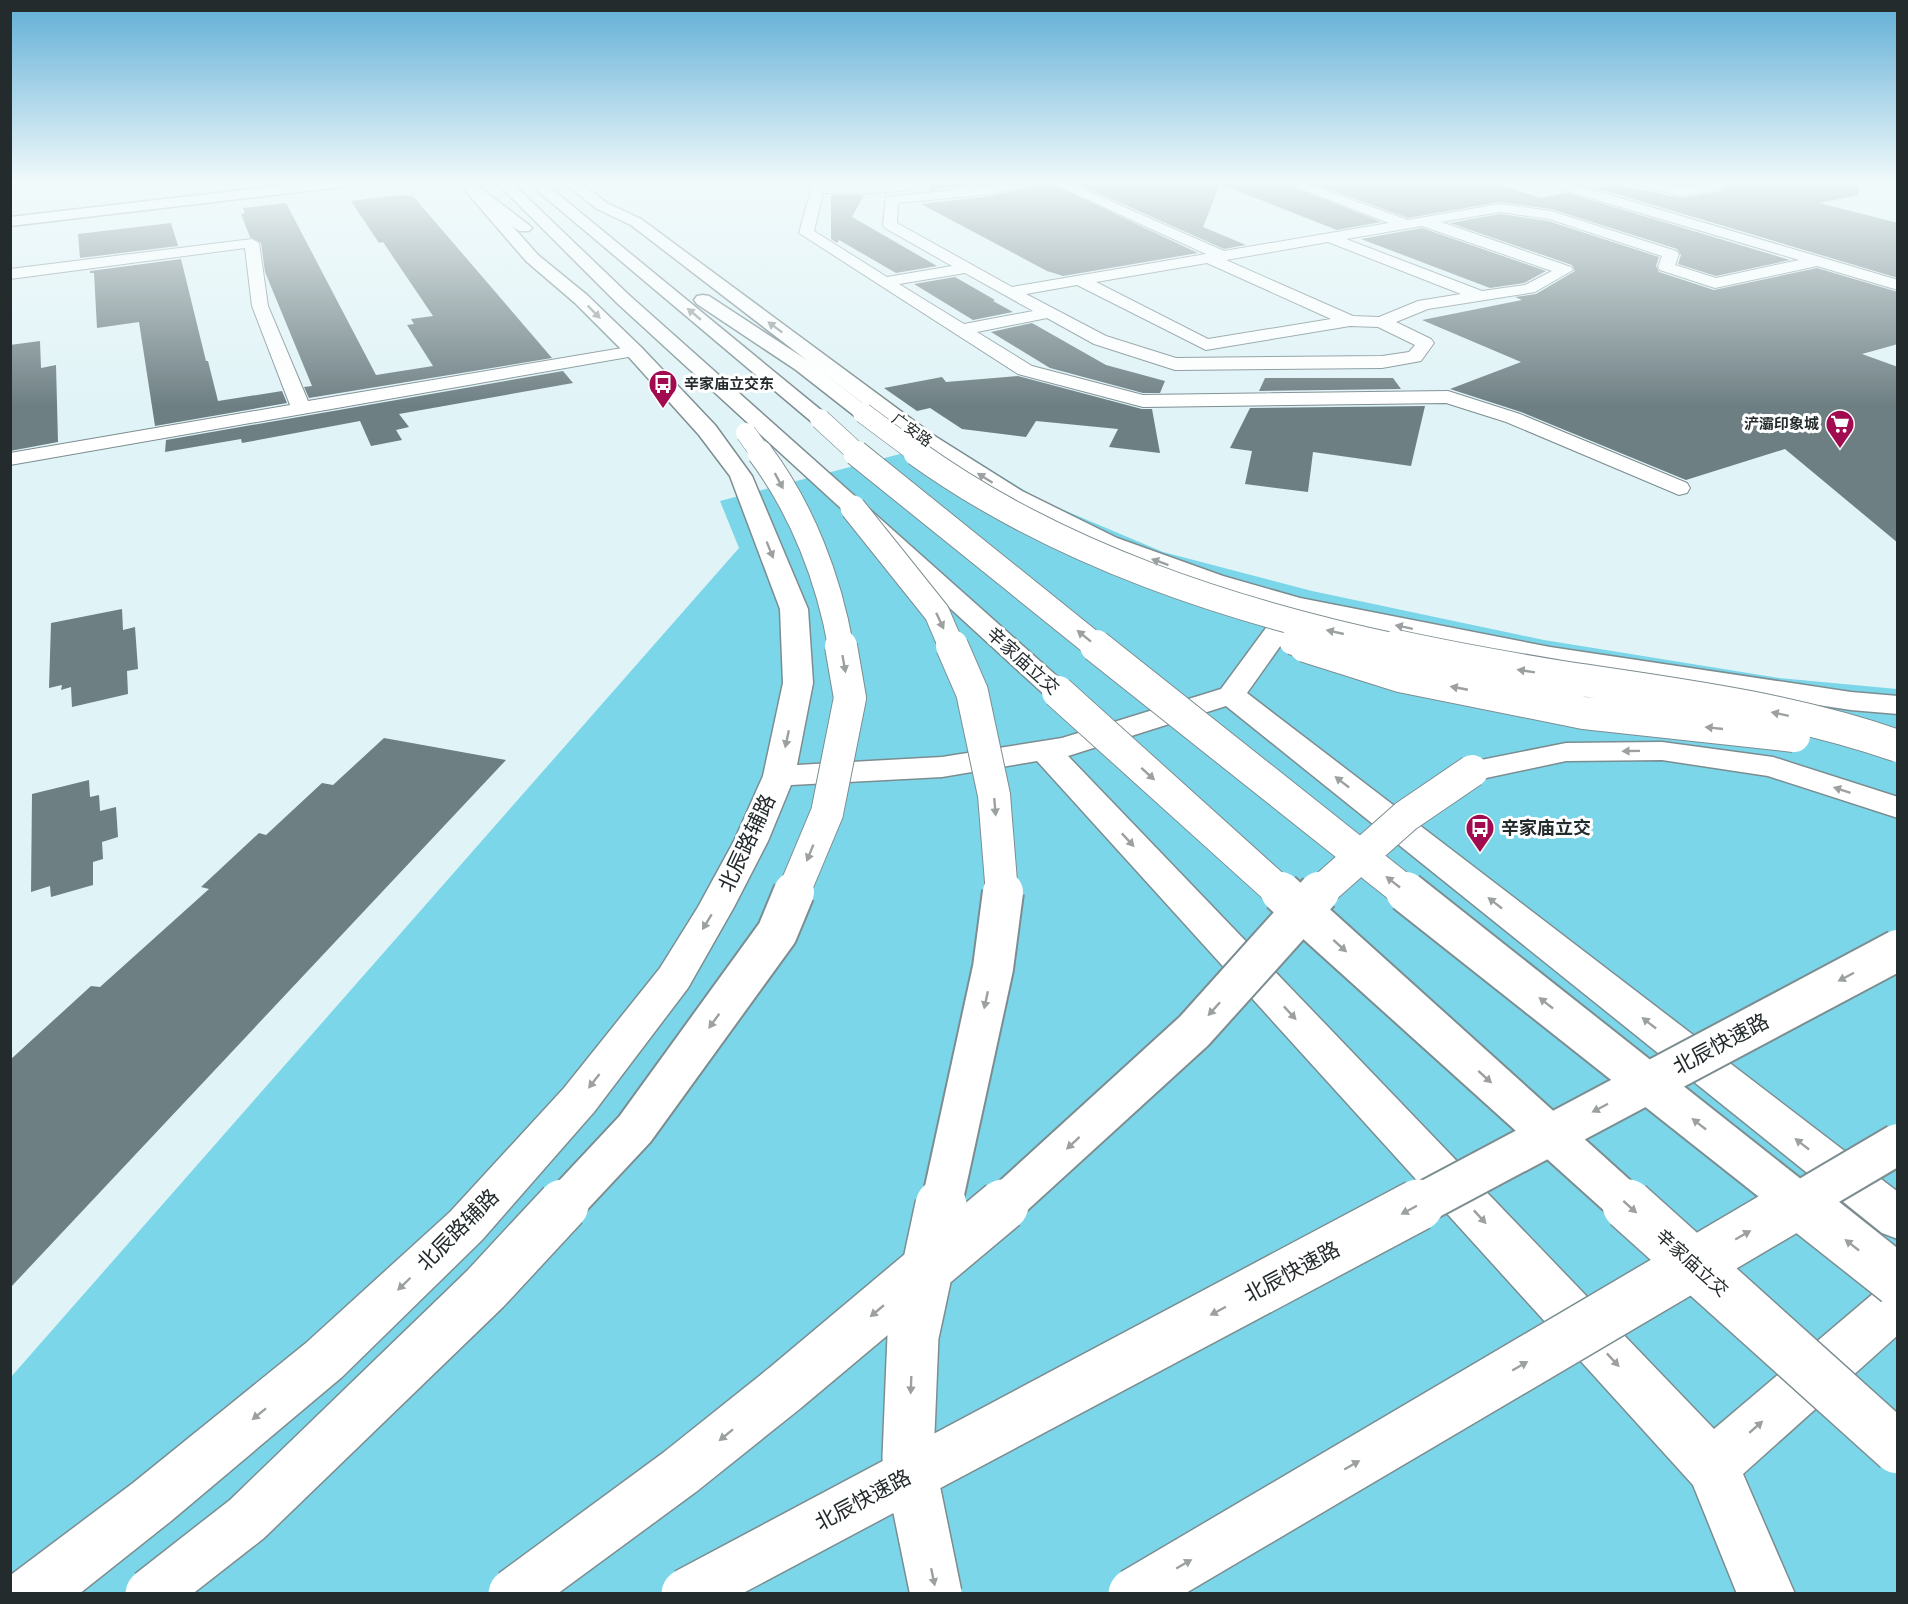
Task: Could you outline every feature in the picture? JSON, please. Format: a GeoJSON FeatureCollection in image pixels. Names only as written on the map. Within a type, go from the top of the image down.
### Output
{"type":"FeatureCollection","features":[{"type":"Feature","properties":{"kind":"main road"},"geometry":{"type":"LineString","coordinates":[[530,256],[582,299],[634,351],[706,430],[741,476],[794,609],[798,683],[779,776],[942,767],[1045,751],[1067,747],[1231,695],[1296,605]]}},
{"type":"Feature","properties":{"kind":"main road"},"geometry":{"type":"LineString","coordinates":[[563,256],[623,298]]}},
{"type":"Feature","properties":{"kind":"main road"},"geometry":{"type":"LineString","coordinates":[[151,1593],[247,1520],[485,1289],[635,1129],[777,933],[827,813],[850,698],[836,620],[812,545],[773,470],[756,430],[698,367],[579,256]]}},
{"type":"Feature","properties":{"kind":"main road"},"geometry":{"type":"LineString","coordinates":[[624,256],[860,456],[1139,681],[1898,1281]]}},
{"type":"Feature","properties":{"kind":"main road"},"geometry":{"type":"LineString","coordinates":[[632,256],[747,327]]}},
{"type":"Feature","properties":{"kind":"main road","name":"广安路"},"geometry":{"type":"LineString","coordinates":[[681,256],[925,440],[1014,496],[1108,543],[1214,582],[1296,605],[1550,656],[1839,699],[1898,705]]}},
{"type":"Feature","properties":{"kind":"main road"},"geometry":{"type":"LineString","coordinates":[[695,289],[803,366],[933,466],[1007,511],[1087,550],[1150,576],[1324,629],[1406,648],[1525,671],[1710,700],[1840,727],[1898,744]]}},
{"type":"Feature","properties":{"kind":"main road","name":"辛家庙立交"},"geometry":{"type":"LineString","coordinates":[[756,430],[853,508],[1898,1448]]}},
{"type":"Feature","properties":{"kind":"main road"},"geometry":{"type":"LineString","coordinates":[[860,456],[1086,567],[1205,614],[1400,676],[1584,713],[1851,743],[1898,744]]}},
{"type":"Feature","properties":{"kind":"main road"},"geometry":{"type":"LineString","coordinates":[[853,508],[937,613],[972,692],[994,795],[1003,889],[993,968],[913,1336],[908,1457],[936,1593]]}},
{"type":"Feature","properties":{"kind":"main road"},"geometry":{"type":"LineString","coordinates":[[1231,695],[1898,1219]]}},
{"type":"Feature","properties":{"kind":"main road"},"geometry":{"type":"LineString","coordinates":[[1045,751],[1712,1466],[1766,1593]]}},
{"type":"Feature","properties":{"kind":"main road"},"geometry":{"type":"LineString","coordinates":[[514,1593],[724,1437],[1025,1187],[1194,1031],[1321,890],[1406,816],[1472,771],[1566,752],[1662,751],[1773,767],[1898,808]]}},
{"type":"Feature","properties":{"kind":"main road","name":"北辰路辅路"},"geometry":{"type":"LineString","coordinates":[[32,1593],[152,1502],[324,1360],[466,1226],[579,1100],[674,978],[717,907],[751,841],[779,776]]}},
{"type":"Feature","properties":{"kind":"main road","name":"北辰快速路"},"geometry":{"type":"LineString","coordinates":[[687,1593],[1898,950]]}},
{"type":"Feature","properties":{"kind":"main road"},"geometry":{"type":"LineString","coordinates":[[1134,1593],[1898,1144]]}},
{"type":"Feature","properties":{"kind":"main road"},"geometry":{"type":"LineString","coordinates":[[1712,1466],[1898,1304]]}},
{"type":"Feature","properties":{"kind":"street"},"geometry":{"type":"LineString","coordinates":[[10,274],[152,256]]}},
{"type":"Feature","properties":{"kind":"street"},"geometry":{"type":"LineString","coordinates":[[254,256],[260,306],[301,408]]}},
{"type":"Feature","properties":{"kind":"street"},"geometry":{"type":"LineString","coordinates":[[843,256],[1025,370],[1143,401],[1448,397],[1513,418],[1679,488]]}},
{"type":"Feature","properties":{"kind":"street"},"geometry":{"type":"LineString","coordinates":[[945,256],[1100,340],[1175,364],[1382,362],[1415,357],[1425,343],[1381,322]]}},
{"type":"Feature","properties":{"kind":"street"},"geometry":{"type":"LineString","coordinates":[[1010,292],[1223,256]]}},
{"type":"Feature","properties":{"kind":"street"},"geometry":{"type":"LineString","coordinates":[[1378,256],[1481,296]]}},
{"type":"Feature","properties":{"kind":"street"},"geometry":{"type":"LineString","coordinates":[[1079,280],[1206,345],[1350,321],[1381,322],[1424,305],[1529,289],[1565,270],[1524,256]]}},
{"type":"Feature","properties":{"kind":"street"},"geometry":{"type":"LineString","coordinates":[[1670,256],[1666,267],[1715,283],[1818,261]]}},
{"type":"Feature","properties":{"kind":"street"},"geometry":{"type":"LineString","coordinates":[[1801,256],[1898,285]]}},
{"type":"Feature","properties":{"kind":"street"},"geometry":{"type":"LineString","coordinates":[[1216,257],[1350,321]]}},
{"type":"Feature","properties":{"kind":"street"},"geometry":{"type":"LineString","coordinates":[[885,282],[967,268]]}},
{"type":"Feature","properties":{"kind":"street"},"geometry":{"type":"LineString","coordinates":[[961,330],[1048,313]]}},
{"type":"Feature","properties":{"kind":"street"},"geometry":{"type":"LineString","coordinates":[[10,459],[634,351]]}},
{"type":"Feature","properties":{"kind":"shaded area"},"geometry":{"type":"Polygon","coordinates":[[[946,442],[1040,500],[1163,552],[1312,591],[1544,640],[1779,678],[1897,689],[1897,1593],[11,1594],[11,1377],[739,548],[720,501],[946,442]]]}},
{"type":"Feature","properties":{"kind":"building"},"geometry":{"type":"Polygon","coordinates":[[[263,256],[314,256],[376,375],[433,366],[407,325],[414,324],[411,319],[433,316],[392,256],[464,256],[552,358],[309,398],[304,387],[312,386],[265,272],[263,256]]]}},
{"type":"Feature","properties":{"kind":"building"},"geometry":{"type":"Polygon","coordinates":[[[866,256],[919,256],[937,266],[896,273],[866,256]]]}},
{"type":"Feature","properties":{"kind":"building"},"geometry":{"type":"Polygon","coordinates":[[[1019,256],[1181,256],[1063,276],[1047,271],[1019,256]]]}},
{"type":"Feature","properties":{"kind":"building"},"geometry":{"type":"Polygon","coordinates":[[[1405,256],[1502,256],[1546,271],[1524,283],[1490,288],[1405,256]]]}},
{"type":"Feature","properties":{"kind":"building"},"geometry":{"type":"Polygon","coordinates":[[[1545,256],[1655,256],[1659,257],[1656,266],[1659,272],[1714,290],[1817,268],[1898,292],[1898,344],[1862,354],[1898,367],[1898,543],[1785,449],[1686,480],[1521,412],[1450,389],[1521,362],[1422,320],[1522,300],[1515,297],[1536,294],[1575,271],[1572,265],[1545,256]]]}},
{"type":"Feature","properties":{"kind":"building"},"geometry":{"type":"Polygon","coordinates":[[[1681,256],[1776,256],[1790,260],[1716,276],[1678,264],[1681,256]]]}},
{"type":"Feature","properties":{"kind":"building"},"geometry":{"type":"Polygon","coordinates":[[[1824,256],[1898,256],[1898,278],[1824,256]]]}},
{"type":"Feature","properties":{"kind":"building"},"geometry":{"type":"Polygon","coordinates":[[[181,259],[218,401],[282,391],[287,403],[155,426],[139,322],[97,328],[94,273],[90,271],[181,259]]]}},
{"type":"Feature","properties":{"kind":"building"},"geometry":{"type":"Polygon","coordinates":[[[955,277],[1013,312],[973,320],[914,284],[955,277]]]}},
{"type":"Feature","properties":{"kind":"building"},"geometry":{"type":"Polygon","coordinates":[[[1032,323],[1106,365],[1165,381],[1160,393],[1143,393],[1050,368],[991,332],[1032,323]]]}},
{"type":"Feature","properties":{"kind":"building"},"geometry":{"type":"Polygon","coordinates":[[[40,341],[41,368],[56,365],[58,442],[10,451],[10,345],[40,341]]]}},
{"type":"Feature","properties":{"kind":"building"},"geometry":{"type":"Polygon","coordinates":[[[563,371],[573,383],[399,414],[409,427],[396,430],[402,440],[371,446],[360,421],[242,443],[241,439],[165,452],[166,440],[563,371]]]}},
{"type":"Feature","properties":{"kind":"building"},"geometry":{"type":"Polygon","coordinates":[[[1018,376],[1142,409],[1152,409],[1160,453],[1109,447],[1118,429],[1036,421],[1026,437],[962,429],[930,408],[917,411],[884,388],[942,377],[946,382],[1018,376]]]}},
{"type":"Feature","properties":{"kind":"building"},"geometry":{"type":"Polygon","coordinates":[[[1265,378],[1393,378],[1401,389],[1259,391],[1265,378]]]}},
{"type":"Feature","properties":{"kind":"building"},"geometry":{"type":"Polygon","coordinates":[[[1425,406],[1411,466],[1313,452],[1308,492],[1245,484],[1252,451],[1230,448],[1250,408],[1425,406]]]}},
{"type":"Feature","properties":{"kind":"building"},"geometry":{"type":"Polygon","coordinates":[[[122,609],[123,630],[135,627],[138,669],[127,671],[128,694],[72,707],[71,687],[61,690],[62,685],[49,688],[51,623],[122,609]]]}},
{"type":"Feature","properties":{"kind":"building"},"geometry":{"type":"Polygon","coordinates":[[[384,738],[506,760],[10,1288],[10,1060],[91,986],[100,987],[209,889],[201,887],[259,833],[266,835],[322,783],[333,785],[384,738]]]}},
{"type":"Feature","properties":{"kind":"building"},"geometry":{"type":"Polygon","coordinates":[[[89,780],[90,797],[99,795],[100,811],[116,807],[118,837],[102,842],[103,859],[93,862],[93,885],[51,897],[50,886],[31,892],[32,794],[89,780]]]}},
{"type":"Feature","properties":{"kind":"place","name":"辛家庙立交东"},"geometry":{"type":"Point","coordinates":[663,410]}},
{"type":"Feature","properties":{"kind":"place","name":"浐灞印象城"},"geometry":{"type":"Point","coordinates":[1840,450]}},
{"type":"Feature","properties":{"kind":"place","name":"辛家庙立交"},"geometry":{"type":"Point","coordinates":[1480,854]}}]}
